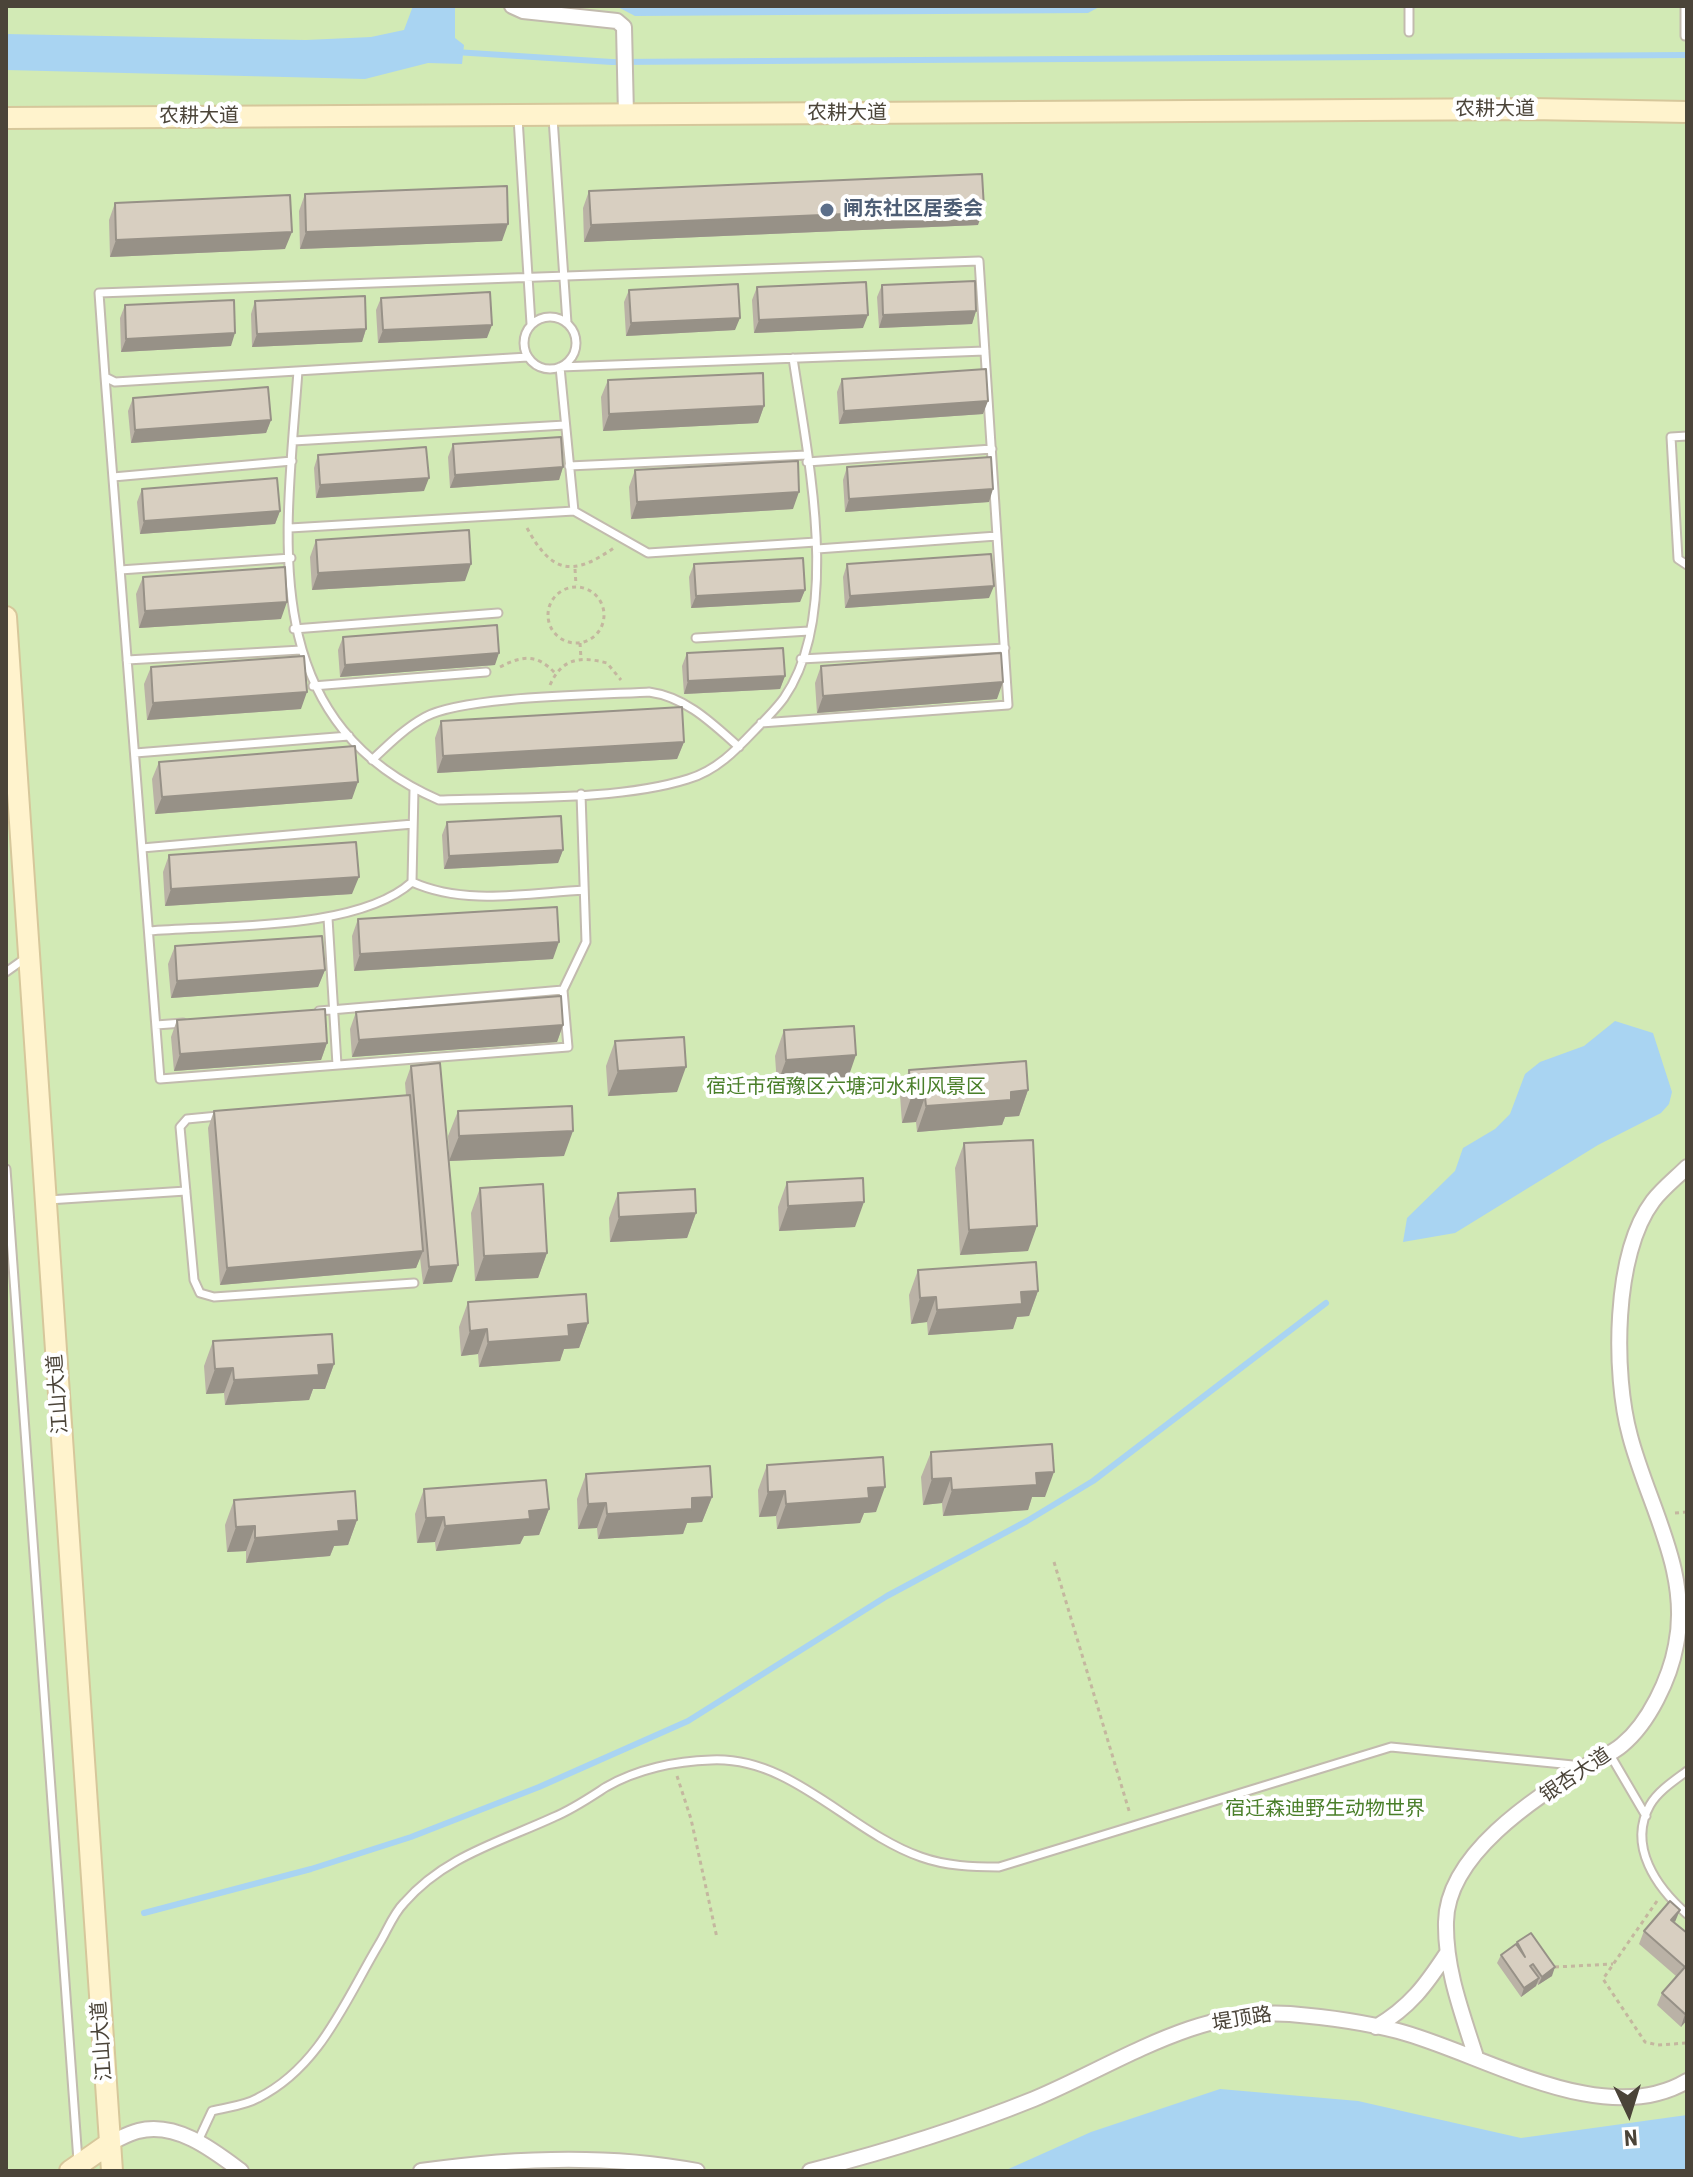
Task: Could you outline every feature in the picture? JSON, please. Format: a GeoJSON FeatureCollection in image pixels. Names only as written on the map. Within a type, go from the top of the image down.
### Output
{"type":"FeatureCollection","features":[{"type":"Feature","properties":{"kind":"street"},"geometry":{"type":"LineString","coordinates":[[512,6],[523,11],[617,21],[624,27],[626,115]]}},
{"type":"Feature","properties":{"kind":"street","name":"农耕大道"},"geometry":{"type":"LineString","coordinates":[[6,118],[1532,109],[1687,112]]}},
{"type":"Feature","properties":{"kind":"street","name":"江山大道"},"geometry":{"type":"LineString","coordinates":[[6,617],[112,2171]]}},
{"type":"Feature","properties":{"kind":"street","name":"银杏大道"},"geometry":{"type":"LineString","coordinates":[[1476,2057],[1447,1953],[1445,1919],[1452,1891],[1476,1851],[1496,1832],[1585,1767],[1624,1744],[1663,1685],[1680,1626],[1678,1585],[1629,1436],[1619,1372],[1621,1319],[1631,1247],[1652,1202],[1687,1167]]}},
{"type":"Feature","properties":{"kind":"street"},"geometry":{"type":"LineString","coordinates":[[1376,2027],[1400,2013],[1421,1994],[1447,1953]]}},
{"type":"Feature","properties":{"kind":"street","name":"堤顶路"},"geometry":{"type":"LineString","coordinates":[[810,2171],[855,2159],[1033,2099],[1129,2052],[1206,2025],[1286,2014],[1376,2027],[1476,2057],[1519,2075],[1601,2095],[1646,2097],[1687,2081]]}},
{"type":"Feature","properties":{"kind":"street"},"geometry":{"type":"LineString","coordinates":[[75,2170],[110,2143],[145,2130],[178,2133],[198,2141],[241,2171]]}},
{"type":"Feature","properties":{"kind":"street"},"geometry":{"type":"LineString","coordinates":[[421,2171],[460,2165],[598,2159],[645,2162],[697,2171]]}},
{"type":"Feature","properties":{"kind":"lane"},"geometry":{"type":"LineString","coordinates":[[1409,6],[1409,32]]}},
{"type":"Feature","properties":{"kind":"lane"},"geometry":{"type":"LineString","coordinates":[[1685,6],[1685,36]]}},
{"type":"Feature","properties":{"kind":"lane"},"geometry":{"type":"LineString","coordinates":[[518,115],[531,324],[524,340],[528,357],[542,368],[985,351]]}},
{"type":"Feature","properties":{"kind":"lane"},"geometry":{"type":"LineString","coordinates":[[553,115],[567,323]]}},
{"type":"Feature","properties":{"kind":"lane"},"geometry":{"type":"LineString","coordinates":[[581,794],[586,942],[563,990],[568,1047],[160,1079],[99,293],[979,261],[1008,705],[761,723]]}},
{"type":"Feature","properties":{"kind":"lane"},"geometry":{"type":"LineString","coordinates":[[531,324],[553,317],[573,329],[576,347],[560,367]]}},
{"type":"Feature","properties":{"kind":"lane"},"geometry":{"type":"LineString","coordinates":[[105,377],[115,382],[528,357]]}},
{"type":"Feature","properties":{"kind":"lane"},"geometry":{"type":"LineString","coordinates":[[298,371],[290,528],[294,629],[313,686],[349,736],[372,760],[414,789],[439,800],[581,794],[688,779],[728,758],[785,697],[801,659],[814,615],[816,545],[793,358]]}},
{"type":"Feature","properties":{"kind":"lane"},"geometry":{"type":"LineString","coordinates":[[560,367],[574,511]]}},
{"type":"Feature","properties":{"kind":"lane"},"geometry":{"type":"LineString","coordinates":[[293,441],[565,425]]}},
{"type":"Feature","properties":{"kind":"lane"},"geometry":{"type":"LineString","coordinates":[[1687,436],[1671,437],[1678,559],[1687,565]]}},
{"type":"Feature","properties":{"kind":"lane"},"geometry":{"type":"LineString","coordinates":[[569,466],[992,449]]}},
{"type":"Feature","properties":{"kind":"lane"},"geometry":{"type":"LineString","coordinates":[[113,477],[292,461]]}},
{"type":"Feature","properties":{"kind":"lane"},"geometry":{"type":"LineString","coordinates":[[290,528],[574,511],[648,553],[997,536]]}},
{"type":"Feature","properties":{"kind":"lane"},"geometry":{"type":"LineString","coordinates":[[120,570],[291,558]]}},
{"type":"Feature","properties":{"kind":"lane"},"geometry":{"type":"LineString","coordinates":[[294,629],[498,613]]}},
{"type":"Feature","properties":{"kind":"lane"},"geometry":{"type":"LineString","coordinates":[[696,638],[809,631]]}},
{"type":"Feature","properties":{"kind":"lane"},"geometry":{"type":"LineString","coordinates":[[801,659],[1005,648]]}},
{"type":"Feature","properties":{"kind":"lane"},"geometry":{"type":"LineString","coordinates":[[127,660],[301,650]]}},
{"type":"Feature","properties":{"kind":"lane"},"geometry":{"type":"LineString","coordinates":[[313,686],[486,672]]}},
{"type":"Feature","properties":{"kind":"lane"},"geometry":{"type":"LineString","coordinates":[[372,760],[399,735],[427,716],[470,705],[630,693],[670,695],[710,721],[739,747]]}},
{"type":"Feature","properties":{"kind":"lane"},"geometry":{"type":"LineString","coordinates":[[135,753],[349,736]]}},
{"type":"Feature","properties":{"kind":"lane"},"geometry":{"type":"LineString","coordinates":[[412,882],[414,789]]}},
{"type":"Feature","properties":{"kind":"lane"},"geometry":{"type":"LineString","coordinates":[[142,848],[413,824]]}},
{"type":"Feature","properties":{"kind":"lane"},"geometry":{"type":"LineString","coordinates":[[412,882],[433,891],[465,896],[584,890]]}},
{"type":"Feature","properties":{"kind":"lane"},"geometry":{"type":"LineString","coordinates":[[149,931],[328,918],[384,903],[412,882]]}},
{"type":"Feature","properties":{"kind":"lane"},"geometry":{"type":"LineString","coordinates":[[328,918],[337,1065]]}},
{"type":"Feature","properties":{"kind":"lane"},"geometry":{"type":"LineString","coordinates":[[6,972],[29,956]]}},
{"type":"Feature","properties":{"kind":"lane"},"geometry":{"type":"LineString","coordinates":[[304,1012],[563,990]]}},
{"type":"Feature","properties":{"kind":"lane"},"geometry":{"type":"LineString","coordinates":[[156,1025],[200,1021]]}},
{"type":"Feature","properties":{"kind":"lane"},"geometry":{"type":"LineString","coordinates":[[232,1115],[182,1122],[194,1280],[200,1293],[207,1297],[414,1283]]}},
{"type":"Feature","properties":{"kind":"lane"},"geometry":{"type":"LineString","coordinates":[[6,1169],[75,2170]]}},
{"type":"Feature","properties":{"kind":"lane"},"geometry":{"type":"LineString","coordinates":[[46,1201],[186,1191]]}},
{"type":"Feature","properties":{"kind":"lane"},"geometry":{"type":"LineString","coordinates":[[198,2141],[212,2111],[257,2099],[298,2072],[331,2028],[402,1904],[425,1883],[454,1861],[482,1846],[561,1814],[629,1777],[673,1765],[712,1760],[745,1761],[786,1779],[888,1842],[922,1858],[965,1867],[999,1867],[1391,1747],[1585,1767]]}},
{"type":"Feature","properties":{"kind":"lane"},"geometry":{"type":"LineString","coordinates":[[1609,1753],[1646,1816]]}},
{"type":"Feature","properties":{"kind":"lane"},"geometry":{"type":"LineString","coordinates":[[1687,1771],[1650,1804],[1642,1844],[1648,1865],[1665,1891],[1687,1914]]}},
{"type":"Feature","properties":{"kind":"path"},"geometry":{"type":"LineString","coordinates":[[519,514],[534,541],[553,563],[575,569],[600,558],[624,540]]}},
{"type":"Feature","properties":{"kind":"path"},"geometry":{"type":"LineString","coordinates":[[575,569],[576,587]]}},
{"type":"Feature","properties":{"kind":"path"},"geometry":{"type":"LineString","coordinates":[[576,587],[597,595],[604,613],[599,631],[580,642],[556,635],[548,620],[550,602],[556,595],[576,587]]}},
{"type":"Feature","properties":{"kind":"path"},"geometry":{"type":"LineString","coordinates":[[580,642],[581,659]]}},
{"type":"Feature","properties":{"kind":"path"},"geometry":{"type":"LineString","coordinates":[[486,672],[529,657],[543,660],[555,673]]}},
{"type":"Feature","properties":{"kind":"path"},"geometry":{"type":"LineString","coordinates":[[544,699],[561,665],[581,659],[607,663],[630,693]]}},
{"type":"Feature","properties":{"kind":"path"},"geometry":{"type":"LineString","coordinates":[[1054,1562],[1134,1826]]}},
{"type":"Feature","properties":{"kind":"path"},"geometry":{"type":"LineString","coordinates":[[673,1765],[691,1819],[717,1938]]}},
{"type":"Feature","properties":{"kind":"path"},"geometry":{"type":"LineString","coordinates":[[1665,1891],[1603,1979],[1625,2007],[1638,2037],[1658,2045],[1687,2043]]}},
{"type":"Feature","properties":{"kind":"path"},"geometry":{"type":"LineString","coordinates":[[1555,1967],[1613,1964]]}},
{"type":"Feature","properties":{"kind":"green space","name":"宿迁市宿豫区六塘河水利风景区"},"geometry":{"type":"Polygon","coordinates":[[[6,6],[1687,6],[1687,2171],[6,2171],[6,6]]]}},
{"type":"Feature","properties":{"kind":"water"},"geometry":{"type":"Polygon","coordinates":[[[413,6],[455,6],[455,38],[464,45],[462,64],[428,63],[365,79],[6,70],[6,34],[306,40],[371,37],[404,30],[413,6]]]}},
{"type":"Feature","properties":{"kind":"water"},"geometry":{"type":"Polygon","coordinates":[[[616,6],[1101,6],[1088,13],[635,16],[616,6]]]}},
{"type":"Feature","properties":{"kind":"water"},"geometry":{"type":"Polygon","coordinates":[[[1615,1021],[1653,1033],[1672,1092],[1669,1104],[1661,1113],[1598,1145],[1455,1233],[1403,1242],[1407,1218],[1455,1171],[1463,1148],[1495,1129],[1510,1114],[1525,1074],[1540,1062],[1584,1046],[1615,1021]]]}},
{"type":"Feature","properties":{"kind":"water"},"geometry":{"type":"Polygon","coordinates":[[[1220,2089],[1358,2101],[1521,2138],[1687,2115],[1687,2171],[1004,2171],[1091,2132],[1220,2089]]]}},
{"type":"Feature","properties":{"kind":"building"},"geometry":{"type":"Polygon","coordinates":[[[982,174],[984,208],[591,225],[589,191],[982,174]]]}},
{"type":"Feature","properties":{"kind":"building"},"geometry":{"type":"Polygon","coordinates":[[[507,186],[508,224],[306,232],[305,194],[507,186]]]}},
{"type":"Feature","properties":{"kind":"building"},"geometry":{"type":"Polygon","coordinates":[[[290,195],[292,232],[116,240],[115,203],[290,195]]]}},
{"type":"Feature","properties":{"kind":"building"},"geometry":{"type":"Polygon","coordinates":[[[975,281],[976,311],[883,315],[882,285],[975,281]]]}},
{"type":"Feature","properties":{"kind":"building"},"geometry":{"type":"Polygon","coordinates":[[[866,282],[868,315],[759,320],[757,287],[866,282]]]}},
{"type":"Feature","properties":{"kind":"building"},"geometry":{"type":"Polygon","coordinates":[[[738,284],[740,318],[631,323],[629,290],[738,284]]]}},
{"type":"Feature","properties":{"kind":"building"},"geometry":{"type":"Polygon","coordinates":[[[490,292],[492,325],[383,330],[381,298],[490,292]]]}},
{"type":"Feature","properties":{"kind":"building"},"geometry":{"type":"Polygon","coordinates":[[[365,296],[366,329],[257,334],[255,301],[365,296]]]}},
{"type":"Feature","properties":{"kind":"building"},"geometry":{"type":"Polygon","coordinates":[[[234,300],[235,333],[126,339],[125,305],[234,300]]]}},
{"type":"Feature","properties":{"kind":"building"},"geometry":{"type":"Polygon","coordinates":[[[986,369],[988,401],[844,411],[842,379],[986,369]]]}},
{"type":"Feature","properties":{"kind":"building"},"geometry":{"type":"Polygon","coordinates":[[[763,373],[764,406],[609,414],[608,380],[763,373]]]}},
{"type":"Feature","properties":{"kind":"building"},"geometry":{"type":"Polygon","coordinates":[[[268,387],[271,420],[135,430],[133,398],[268,387]]]}},
{"type":"Feature","properties":{"kind":"building"},"geometry":{"type":"Polygon","coordinates":[[[561,437],[563,467],[455,475],[453,444],[561,437]]]}},
{"type":"Feature","properties":{"kind":"building"},"geometry":{"type":"Polygon","coordinates":[[[426,447],[429,478],[320,485],[318,455],[426,447]]]}},
{"type":"Feature","properties":{"kind":"building"},"geometry":{"type":"Polygon","coordinates":[[[991,457],[993,489],[849,499],[847,467],[991,457]]]}},
{"type":"Feature","properties":{"kind":"building"},"geometry":{"type":"Polygon","coordinates":[[[798,461],[799,492],[637,502],[635,470],[798,461]]]}},
{"type":"Feature","properties":{"kind":"building"},"geometry":{"type":"Polygon","coordinates":[[[277,478],[280,511],[144,521],[142,489],[277,478]]]}},
{"type":"Feature","properties":{"kind":"building"},"geometry":{"type":"Polygon","coordinates":[[[469,530],[471,564],[318,573],[316,540],[469,530]]]}},
{"type":"Feature","properties":{"kind":"building"},"geometry":{"type":"Polygon","coordinates":[[[991,554],[994,586],[850,596],[847,564],[991,554]]]}},
{"type":"Feature","properties":{"kind":"building"},"geometry":{"type":"Polygon","coordinates":[[[803,558],[805,590],[696,596],[694,564],[803,558]]]}},
{"type":"Feature","properties":{"kind":"building"},"geometry":{"type":"Polygon","coordinates":[[[285,567],[287,602],[145,611],[143,577],[285,567]]]}},
{"type":"Feature","properties":{"kind":"building"},"geometry":{"type":"Polygon","coordinates":[[[497,625],[499,653],[345,665],[343,637],[497,625]]]}},
{"type":"Feature","properties":{"kind":"building"},"geometry":{"type":"Polygon","coordinates":[[[783,648],[785,676],[688,681],[687,653],[783,648]]]}},
{"type":"Feature","properties":{"kind":"building"},"geometry":{"type":"Polygon","coordinates":[[[1001,653],[1003,682],[823,696],[821,666],[1001,653]]]}},
{"type":"Feature","properties":{"kind":"building"},"geometry":{"type":"Polygon","coordinates":[[[304,656],[307,692],[153,703],[151,667],[304,656]]]}},
{"type":"Feature","properties":{"kind":"building"},"geometry":{"type":"Polygon","coordinates":[[[682,707],[684,742],[443,756],[441,721],[682,707]]]}},
{"type":"Feature","properties":{"kind":"building"},"geometry":{"type":"Polygon","coordinates":[[[355,746],[358,782],[162,797],[159,762],[355,746]]]}},
{"type":"Feature","properties":{"kind":"building"},"geometry":{"type":"Polygon","coordinates":[[[561,816],[563,850],[449,856],[447,822],[561,816]]]}},
{"type":"Feature","properties":{"kind":"building"},"geometry":{"type":"Polygon","coordinates":[[[356,842],[359,877],[171,889],[169,855],[356,842]]]}},
{"type":"Feature","properties":{"kind":"building"},"geometry":{"type":"Polygon","coordinates":[[[557,907],[559,942],[360,954],[358,919],[557,907]]]}},
{"type":"Feature","properties":{"kind":"building"},"geometry":{"type":"Polygon","coordinates":[[[322,936],[325,970],[177,981],[175,946],[322,936]]]}},
{"type":"Feature","properties":{"kind":"building"},"geometry":{"type":"Polygon","coordinates":[[[561,996],[563,1025],[359,1040],[356,1012],[561,996]]]}},
{"type":"Feature","properties":{"kind":"building"},"geometry":{"type":"Polygon","coordinates":[[[325,1009],[327,1043],[180,1054],[177,1020],[325,1009]]]}},
{"type":"Feature","properties":{"kind":"building"},"geometry":{"type":"Polygon","coordinates":[[[854,1026],[856,1055],[786,1060],[784,1030],[854,1026]]]}},
{"type":"Feature","properties":{"kind":"building"},"geometry":{"type":"Polygon","coordinates":[[[684,1037],[686,1067],[618,1071],[615,1041],[684,1037]]]}},
{"type":"Feature","properties":{"kind":"building"},"geometry":{"type":"Polygon","coordinates":[[[1026,1061],[1028,1090],[1011,1092],[1011,1100],[926,1106],[925,1097],[911,1098],[909,1070],[1026,1061]]]}},
{"type":"Feature","properties":{"kind":"building"},"geometry":{"type":"Polygon","coordinates":[[[440,1063],[458,1265],[429,1267],[411,1066],[440,1063]]]}},
{"type":"Feature","properties":{"kind":"building"},"geometry":{"type":"Polygon","coordinates":[[[410,1095],[423,1251],[227,1268],[214,1111],[410,1095]]]}},
{"type":"Feature","properties":{"kind":"building"},"geometry":{"type":"Polygon","coordinates":[[[572,1106],[573,1131],[459,1136],[458,1111],[572,1106]]]}},
{"type":"Feature","properties":{"kind":"building"},"geometry":{"type":"Polygon","coordinates":[[[1033,1140],[1037,1226],[969,1230],[964,1143],[1033,1140]]]}},
{"type":"Feature","properties":{"kind":"building"},"geometry":{"type":"Polygon","coordinates":[[[863,1178],[864,1202],[788,1206],[787,1182],[863,1178]]]}},
{"type":"Feature","properties":{"kind":"building"},"geometry":{"type":"Polygon","coordinates":[[[543,1184],[547,1253],[484,1256],[480,1188],[543,1184]]]}},
{"type":"Feature","properties":{"kind":"building"},"geometry":{"type":"Polygon","coordinates":[[[695,1189],[696,1213],[619,1217],[618,1193],[695,1189]]]}},
{"type":"Feature","properties":{"kind":"building"},"geometry":{"type":"Polygon","coordinates":[[[1036,1262],[1038,1291],[1021,1292],[1022,1304],[937,1310],[936,1297],[920,1298],[918,1270],[1036,1262]]]}},
{"type":"Feature","properties":{"kind":"building"},"geometry":{"type":"Polygon","coordinates":[[[586,1294],[588,1323],[568,1325],[569,1336],[488,1342],[487,1329],[470,1331],[468,1302],[586,1294]]]}},
{"type":"Feature","properties":{"kind":"building"},"geometry":{"type":"Polygon","coordinates":[[[332,1334],[334,1364],[318,1365],[319,1375],[234,1380],[233,1368],[215,1369],[213,1341],[332,1334]]]}},
{"type":"Feature","properties":{"kind":"building"},"geometry":{"type":"Polygon","coordinates":[[[1052,1444],[1054,1472],[1036,1473],[1037,1485],[952,1490],[951,1478],[932,1479],[931,1452],[1052,1444]]]}},
{"type":"Feature","properties":{"kind":"building"},"geometry":{"type":"Polygon","coordinates":[[[883,1457],[885,1487],[868,1488],[869,1498],[786,1504],[785,1491],[768,1492],[767,1465],[883,1457]]]}},
{"type":"Feature","properties":{"kind":"building"},"geometry":{"type":"Polygon","coordinates":[[[710,1466],[712,1497],[692,1498],[692,1509],[607,1514],[606,1503],[588,1504],[586,1474],[710,1466]]]}},
{"type":"Feature","properties":{"kind":"building"},"geometry":{"type":"Polygon","coordinates":[[[546,1480],[549,1509],[529,1511],[530,1519],[445,1526],[444,1517],[426,1518],[424,1489],[546,1480]]]}},
{"type":"Feature","properties":{"kind":"building"},"geometry":{"type":"Polygon","coordinates":[[[355,1491],[357,1520],[338,1521],[339,1531],[255,1538],[255,1526],[236,1527],[234,1500],[355,1491]]]}},
{"type":"Feature","properties":{"kind":"building"},"geometry":{"type":"Polygon","coordinates":[[[1670,1901],[1680,1910],[1671,1920],[1687,1933],[1685,2014],[1662,1993],[1685,1967],[1644,1931],[1670,1901]]]}},
{"type":"Feature","properties":{"kind":"building"},"geometry":{"type":"Polygon","coordinates":[[[1531,1933],[1555,1967],[1542,1977],[1533,1964],[1530,1966],[1539,1978],[1524,1988],[1501,1955],[1516,1944],[1525,1957],[1517,1942],[1531,1933]]]}},
{"type":"Feature","properties":{"kind":"waterway"},"geometry":{"type":"LineString","coordinates":[[455,52],[612,62],[1687,55]]}},
{"type":"Feature","properties":{"kind":"waterway"},"geometry":{"type":"LineString","coordinates":[[144,1913],[311,1869],[411,1837],[539,1787],[688,1721],[887,1596],[1027,1521],[1093,1481],[1326,1303]]}},
{"type":"Feature","properties":{"kind":"place","name":"闸东社区居委会"},"geometry":{"type":"Point","coordinates":[827,210]}},
{"type":"Feature","properties":{"kind":"park label","name":"宿迁森迪野生动物世界"},"geometry":{"type":"Point","coordinates":[1325,1810]}}]}
